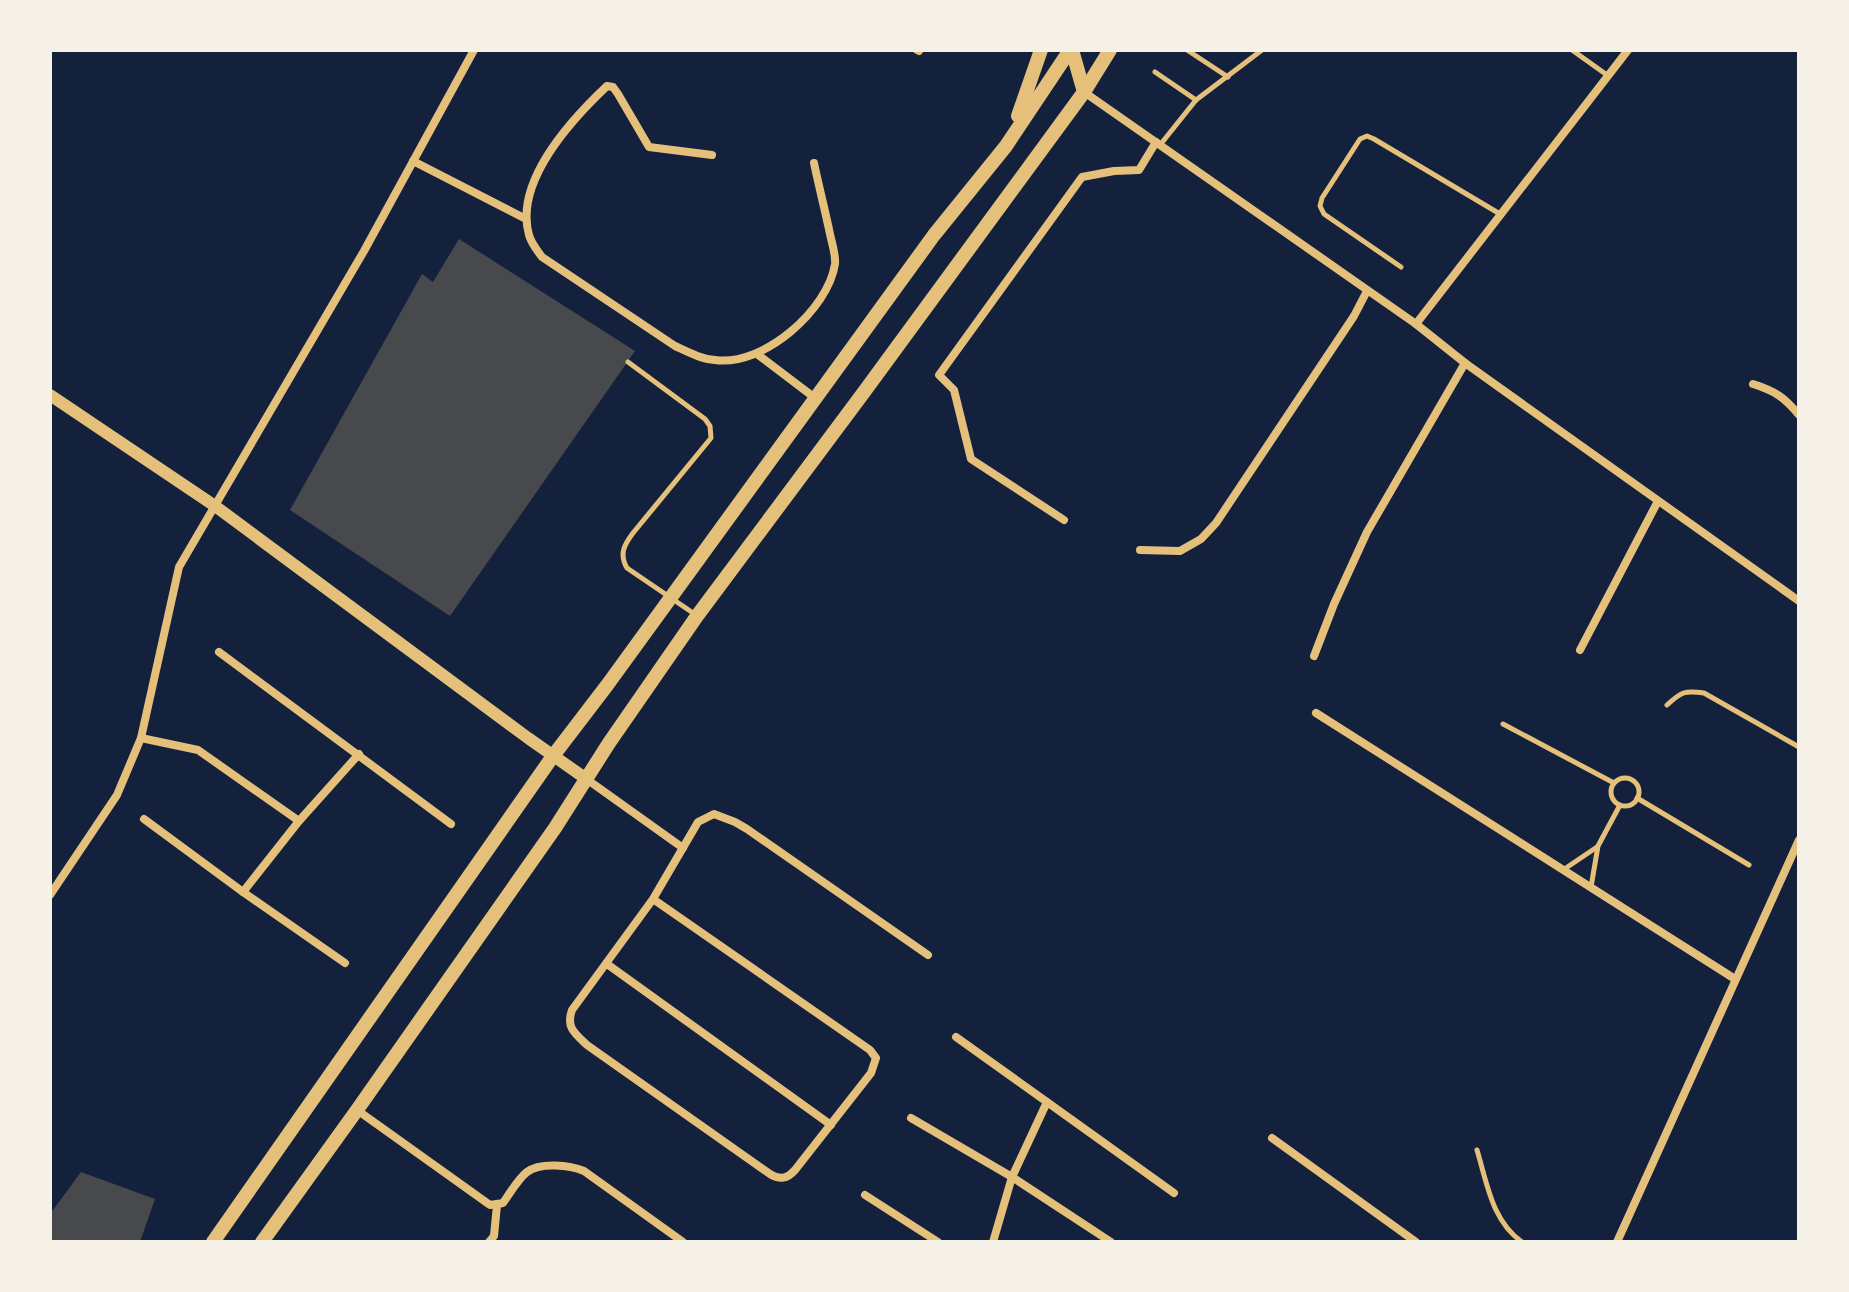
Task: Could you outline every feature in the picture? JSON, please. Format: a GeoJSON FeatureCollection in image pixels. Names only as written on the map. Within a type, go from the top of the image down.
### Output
{"type":"FeatureCollection","features":[{"type":"Feature","properties":{"kind":"main road"},"geometry":{"type":"LineString","coordinates":[[1006,146],[1041,50]]}},
{"type":"Feature","properties":{"kind":"main road"},"geometry":{"type":"LineString","coordinates":[[213,1242],[553,756],[934,235],[1006,146],[1071,50]]}},
{"type":"Feature","properties":{"kind":"main road"},"geometry":{"type":"LineString","coordinates":[[1071,50],[1084,92]]}},
{"type":"Feature","properties":{"kind":"main road"},"geometry":{"type":"LineString","coordinates":[[262,1242],[555,828],[585,778],[697,616],[1084,92],[1110,50]]}},
{"type":"Feature","properties":{"kind":"street"},"geometry":{"type":"LineString","coordinates":[[50,895],[117,795],[141,738],[179,567],[364,251],[474,50]]}},
{"type":"Feature","properties":{"kind":"street"},"geometry":{"type":"LineString","coordinates":[[1416,324],[1628,50]]}},
{"type":"Feature","properties":{"kind":"street"},"geometry":{"type":"LineString","coordinates":[[712,155],[649,147],[618,94],[613,87],[607,86],[583,108],[546,157],[528,201],[526,219],[530,239],[542,257],[675,346],[717,361],[757,354],[779,342],[820,300],[830,284],[836,261],[814,163]]}},
{"type":"Feature","properties":{"kind":"street"},"geometry":{"type":"LineString","coordinates":[[1084,92],[1416,324],[1465,363],[1799,601]]}},
{"type":"Feature","properties":{"kind":"street"},"geometry":{"type":"LineString","coordinates":[[1064,520],[971,459],[954,390],[939,375],[1082,177],[1139,170],[1158,143]]}},
{"type":"Feature","properties":{"kind":"street"},"geometry":{"type":"LineString","coordinates":[[413,161],[526,219]]}},
{"type":"Feature","properties":{"kind":"street"},"geometry":{"type":"LineString","coordinates":[[1140,550],[1180,551],[1201,539],[1216,523],[1354,316],[1367,291]]}},
{"type":"Feature","properties":{"kind":"street"},"geometry":{"type":"LineString","coordinates":[[757,354],[815,398]]}},
{"type":"Feature","properties":{"kind":"street"},"geometry":{"type":"LineString","coordinates":[[1314,656],[1367,532],[1465,363]]}},
{"type":"Feature","properties":{"kind":"street"},"geometry":{"type":"LineString","coordinates":[[1753,384],[1773,390],[1799,415]]}},
{"type":"Feature","properties":{"kind":"street"},"geometry":{"type":"LineString","coordinates":[[50,395],[215,506],[553,756],[683,848]]}},
{"type":"Feature","properties":{"kind":"street"},"geometry":{"type":"LineString","coordinates":[[1580,650],[1658,501]]}},
{"type":"Feature","properties":{"kind":"street"},"geometry":{"type":"LineString","coordinates":[[219,652],[451,824]]}},
{"type":"Feature","properties":{"kind":"street"},"geometry":{"type":"LineString","coordinates":[[1316,713],[1735,979]]}},
{"type":"Feature","properties":{"kind":"street"},"geometry":{"type":"LineString","coordinates":[[141,738],[198,750],[299,821]]}},
{"type":"Feature","properties":{"kind":"street"},"geometry":{"type":"LineString","coordinates":[[243,892],[299,821],[359,754]]}},
{"type":"Feature","properties":{"kind":"street"},"geometry":{"type":"LineString","coordinates":[[653,899],[873,1053],[875,1062],[871,1073],[791,1174],[778,1178],[587,1045],[578,1037],[569,1020],[572,1010],[653,899],[698,822],[714,814],[747,829],[928,955]]}},
{"type":"Feature","properties":{"kind":"street"},"geometry":{"type":"LineString","coordinates":[[144,819],[345,963]]}},
{"type":"Feature","properties":{"kind":"street"},"geometry":{"type":"LineString","coordinates":[[1617,1242],[1799,840]]}},
{"type":"Feature","properties":{"kind":"street"},"geometry":{"type":"LineString","coordinates":[[607,964],[831,1125]]}},
{"type":"Feature","properties":{"kind":"street"},"geometry":{"type":"LineString","coordinates":[[956,1037],[1174,1193]]}},
{"type":"Feature","properties":{"kind":"street"},"geometry":{"type":"LineString","coordinates":[[993,1242],[1012,1177],[1047,1102]]}},
{"type":"Feature","properties":{"kind":"street"},"geometry":{"type":"LineString","coordinates":[[357,1110],[490,1205],[503,1203],[529,1171],[540,1167],[570,1166],[584,1171],[683,1242]]}},
{"type":"Feature","properties":{"kind":"street"},"geometry":{"type":"LineString","coordinates":[[911,1118],[1012,1177],[1111,1242]]}},
{"type":"Feature","properties":{"kind":"street"},"geometry":{"type":"LineString","coordinates":[[1272,1138],[1416,1242]]}},
{"type":"Feature","properties":{"kind":"street"},"geometry":{"type":"LineString","coordinates":[[865,1195],[938,1242]]}},
{"type":"Feature","properties":{"kind":"street"},"geometry":{"type":"LineString","coordinates":[[489,1242],[494,1236],[497,1205]]}},
{"type":"Feature","properties":{"kind":"lane"},"geometry":{"type":"LineString","coordinates":[[1187,50],[1228,77]]}},
{"type":"Feature","properties":{"kind":"lane"},"geometry":{"type":"LineString","coordinates":[[1158,143],[1196,100],[1262,50]]}},
{"type":"Feature","properties":{"kind":"lane"},"geometry":{"type":"LineString","coordinates":[[1572,50],[1608,76]]}},
{"type":"Feature","properties":{"kind":"lane"},"geometry":{"type":"LineString","coordinates":[[1155,72],[1196,100]]}},
{"type":"Feature","properties":{"kind":"lane"},"geometry":{"type":"LineString","coordinates":[[1401,267],[1324,214],[1320,206],[1360,139],[1367,136],[1374,139],[1501,215]]}},
{"type":"Feature","properties":{"kind":"lane"},"geometry":{"type":"LineString","coordinates":[[628,362],[705,419],[712,433],[698,455],[633,533],[622,558],[627,568],[697,616]]}},
{"type":"Feature","properties":{"kind":"lane"},"geometry":{"type":"LineString","coordinates":[[1667,705],[1687,691],[1704,693],[1799,747]]}},
{"type":"Feature","properties":{"kind":"lane"},"geometry":{"type":"LineString","coordinates":[[1503,724],[1614,783]]}},
{"type":"Feature","properties":{"kind":"lane"},"geometry":{"type":"LineString","coordinates":[[1626,778],[1637,785],[1639,792],[1633,803],[1627,806],[1615,801],[1611,789],[1614,783],[1626,778]]}},
{"type":"Feature","properties":{"kind":"lane"},"geometry":{"type":"LineString","coordinates":[[1637,798],[1749,865]]}},
{"type":"Feature","properties":{"kind":"lane"},"geometry":{"type":"LineString","coordinates":[[1591,888],[1598,846],[1620,805]]}},
{"type":"Feature","properties":{"kind":"lane"},"geometry":{"type":"LineString","coordinates":[[1563,870],[1598,846]]}},
{"type":"Feature","properties":{"kind":"lane"},"geometry":{"type":"LineString","coordinates":[[1477,1150],[1494,1209],[1503,1224],[1522,1242]]}},
{"type":"Feature","properties":{"kind":"building"},"geometry":{"type":"Polygon","coordinates":[[[459,239],[635,351],[450,616],[290,510],[422,274],[433,282],[459,239]]]}},
{"type":"Feature","properties":{"kind":"building"},"geometry":{"type":"Polygon","coordinates":[[[81,1172],[155,1199],[140,1242],[50,1242],[50,1214],[81,1172]]]}}]}
